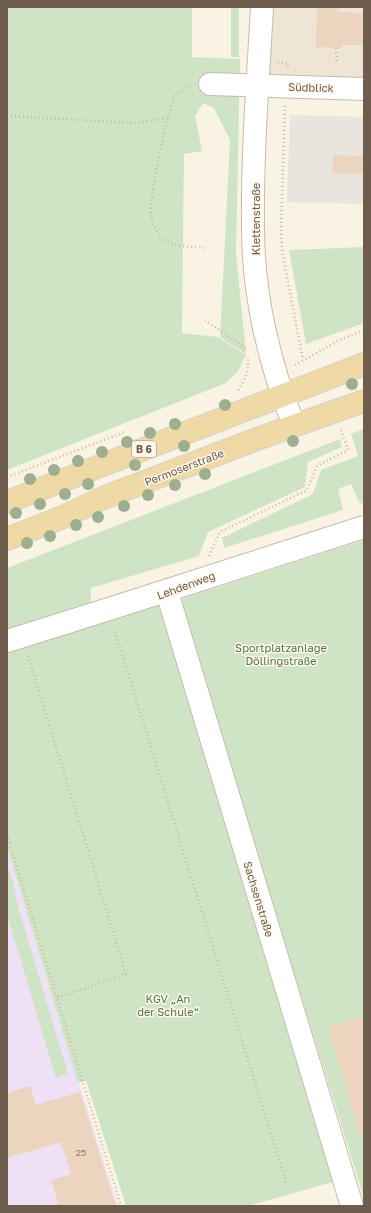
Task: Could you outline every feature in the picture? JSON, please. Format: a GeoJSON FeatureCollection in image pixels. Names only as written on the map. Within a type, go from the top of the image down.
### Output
{"type":"FeatureCollection","features":[{"type":"Feature","properties":{"kind":"main road","name":"B 6"},"geometry":{"type":"LineString","coordinates":[[7,502],[279,386],[364,364]]}},
{"type":"Feature","properties":{"kind":"main road","name":"Permoserstraße"},"geometry":{"type":"LineString","coordinates":[[7,539],[63,517],[103,498],[294,425],[364,401]]}},
{"type":"Feature","properties":{"kind":"street","name":"Klettenstraße"},"geometry":{"type":"LineString","coordinates":[[262,7],[253,228],[261,305],[271,357],[279,386],[294,425]]}},
{"type":"Feature","properties":{"kind":"street","name":"Südblick"},"geometry":{"type":"LineString","coordinates":[[210,84],[364,89]]}},
{"type":"Feature","properties":{"kind":"street","name":"Lehdenweg"},"geometry":{"type":"LineString","coordinates":[[7,641],[168,592],[208,576],[364,527]]}},
{"type":"Feature","properties":{"kind":"street","name":"Sachsenstraße"},"geometry":{"type":"LineString","coordinates":[[168,592],[352,1206]]}},
{"type":"Feature","properties":{"kind":"path"},"geometry":{"type":"LineString","coordinates":[[336,48],[337,63]]}},
{"type":"Feature","properties":{"kind":"path"},"geometry":{"type":"LineString","coordinates":[[288,63],[285,86],[281,228],[282,251],[303,360]]}},
{"type":"Feature","properties":{"kind":"path"},"geometry":{"type":"LineString","coordinates":[[206,248],[174,244],[163,239],[156,230],[152,217],[151,200],[168,118],[175,95],[189,86],[210,84]]}},
{"type":"Feature","properties":{"kind":"path"},"geometry":{"type":"LineString","coordinates":[[7,116],[136,124],[168,118]]}},
{"type":"Feature","properties":{"kind":"path"},"geometry":{"type":"LineString","coordinates":[[205,320],[248,349]]}},
{"type":"Feature","properties":{"kind":"path"},"geometry":{"type":"LineString","coordinates":[[279,386],[303,360],[340,340],[364,330]]}},
{"type":"Feature","properties":{"kind":"path"},"geometry":{"type":"LineString","coordinates":[[231,393],[244,388]]}},
{"type":"Feature","properties":{"kind":"path"},"geometry":{"type":"LineString","coordinates":[[208,576],[209,554],[220,532],[307,490],[317,466],[348,450],[341,430]]}},
{"type":"Feature","properties":{"kind":"path"},"geometry":{"type":"LineString","coordinates":[[7,477],[126,432]]}},
{"type":"Feature","properties":{"kind":"path"},"geometry":{"type":"LineString","coordinates":[[114,626],[288,1189]]}},
{"type":"Feature","properties":{"kind":"path"},"geometry":{"type":"LineString","coordinates":[[27,654],[126,974],[57,998]]}},
{"type":"Feature","properties":{"kind":"path"},"geometry":{"type":"LineString","coordinates":[[7,835],[122,1206]]}},
{"type":"Feature","properties":{"kind":"shaded area"},"geometry":{"type":"Polygon","coordinates":[[[262,7],[364,7],[364,89],[258,85],[262,7]]]}},
{"type":"Feature","properties":{"kind":"shaded area"},"geometry":{"type":"Polygon","coordinates":[[[290,115],[364,117],[364,204],[287,202],[290,115]]]}},
{"type":"Feature","properties":{"kind":"shaded area"},"geometry":{"type":"Polygon","coordinates":[[[7,847],[51,995],[118,1206],[7,1206],[7,847]]]}},
{"type":"Feature","properties":{"kind":"green space"},"geometry":{"type":"Polygon","coordinates":[[[7,7],[192,7],[192,57],[240,59],[236,254],[246,354],[220,337],[230,140],[214,108],[203,103],[195,116],[202,151],[184,154],[182,333],[218,337],[246,355],[238,371],[226,383],[7,470],[7,7]]]}},
{"type":"Feature","properties":{"kind":"green space"},"geometry":{"type":"Polygon","coordinates":[[[231,7],[239,7],[239,57],[231,57],[231,7]]]}},
{"type":"Feature","properties":{"kind":"green space"},"geometry":{"type":"Polygon","coordinates":[[[364,247],[364,323],[306,344],[289,250],[364,247]]]}},
{"type":"Feature","properties":{"kind":"green space"},"geometry":{"type":"Polygon","coordinates":[[[364,429],[364,502],[360,504],[351,484],[338,489],[343,510],[224,548],[222,538],[313,494],[321,470],[358,456],[351,434],[364,429]]]}},
{"type":"Feature","properties":{"kind":"green space"},"geometry":{"type":"Polygon","coordinates":[[[340,439],[342,447],[308,462],[305,487],[208,532],[199,556],[91,588],[91,602],[7,629],[7,568],[340,439]]]}},
{"type":"Feature","properties":{"kind":"green space","name":"Sportplatzanlage Döllingstraße"},"geometry":{"type":"Polygon","coordinates":[[[364,540],[364,1198],[178,600],[364,540]]]}},
{"type":"Feature","properties":{"kind":"green space","name":"KGV „An der Schule“"},"geometry":{"type":"Polygon","coordinates":[[[158,603],[336,1181],[248,1206],[126,1206],[86,1081],[78,1083],[7,847],[7,652],[158,603]]]}},
{"type":"Feature","properties":{"kind":"green space"},"geometry":{"type":"Polygon","coordinates":[[[9,870],[16,892],[14,893],[68,1074],[56,1078],[7,914],[7,871],[9,870]]]}},
{"type":"Feature","properties":{"kind":"building"},"geometry":{"type":"Polygon","coordinates":[[[317,7],[337,7],[336,12],[364,13],[364,45],[342,45],[342,48],[316,47],[317,7]]]}},
{"type":"Feature","properties":{"kind":"building"},"geometry":{"type":"Polygon","coordinates":[[[333,155],[364,156],[364,174],[332,173],[333,155]]]}},
{"type":"Feature","properties":{"kind":"building"},"geometry":{"type":"Polygon","coordinates":[[[364,1016],[364,1135],[360,1136],[328,1026],[364,1016]]]}},
{"type":"Feature","properties":{"kind":"building"},"geometry":{"type":"Polygon","coordinates":[[[30,1086],[36,1105],[80,1092],[116,1206],[59,1206],[51,1180],[71,1174],[61,1142],[7,1158],[7,1093],[30,1086]]]}}]}
